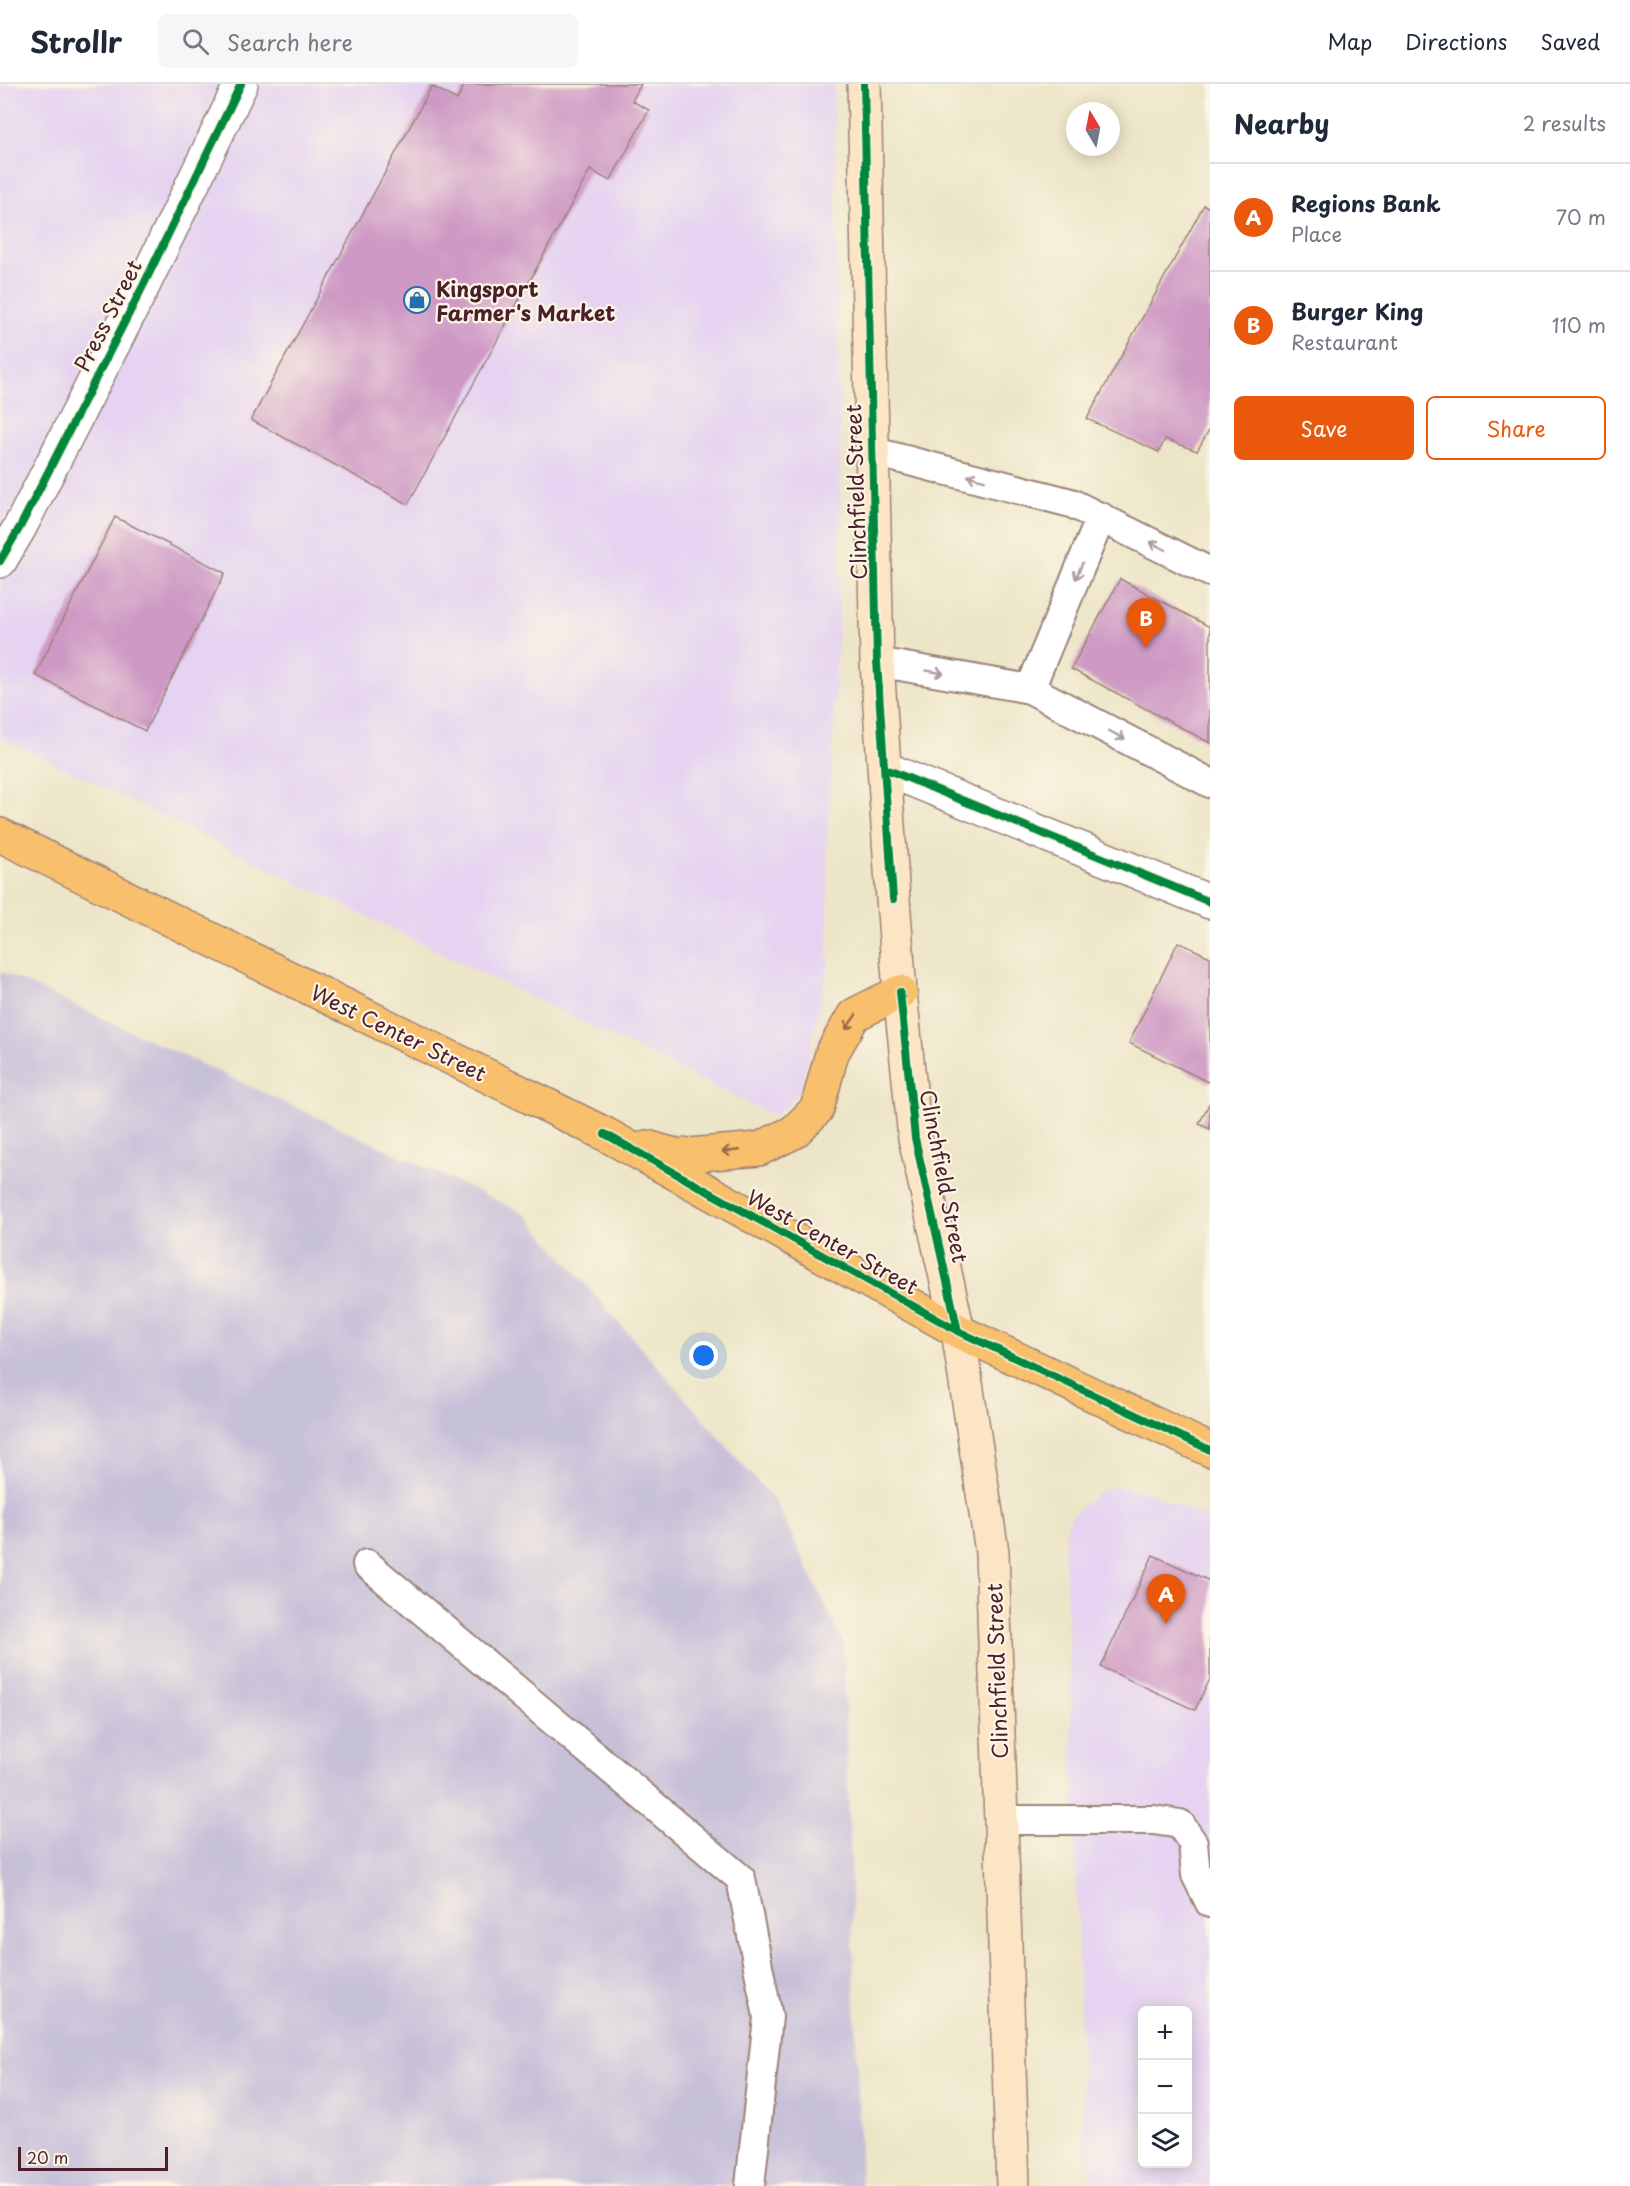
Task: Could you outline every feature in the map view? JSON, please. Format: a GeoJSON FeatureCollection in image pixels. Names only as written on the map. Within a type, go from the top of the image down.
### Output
{"type":"FeatureCollection","features":[{"type":"Feature","properties":{"kind":"main road","name":"Clinchfield Street"},"geometry":{"type":"LineString","coordinates":[[864,84],[877,662],[900,992],[915,1138],[958,1331],[992,1552],[1013,2186]]}},
{"type":"Feature","properties":{"kind":"main road","name":"West Center Street"},"geometry":{"type":"LineString","coordinates":[[0,835],[604,1134],[958,1331],[1210,1450]]}},
{"type":"Feature","properties":{"kind":"main road"},"geometry":{"type":"LineString","coordinates":[[604,1134],[678,1156],[759,1149],[794,1132],[817,1109],[832,1053],[854,1015],[900,992]]}},
{"type":"Feature","properties":{"kind":"street","name":"Press Street"},"geometry":{"type":"LineString","coordinates":[[0,561],[20,527],[148,275],[241,84]]}},
{"type":"Feature","properties":{"kind":"street"},"geometry":{"type":"LineString","coordinates":[[886,769],[1210,902]]}},
{"type":"Feature","properties":{"kind":"lane"},"geometry":{"type":"LineString","coordinates":[[872,452],[1071,502],[1209,573]]}},
{"type":"Feature","properties":{"kind":"lane"},"geometry":{"type":"LineString","coordinates":[[1030,689],[1101,518]]}},
{"type":"Feature","properties":{"kind":"lane"},"geometry":{"type":"LineString","coordinates":[[877,662],[1030,689],[1210,783]]}},
{"type":"Feature","properties":{"kind":"lane"},"geometry":{"type":"LineString","coordinates":[[367,1564],[741,1879],[768,2017],[750,2186]]}},
{"type":"Feature","properties":{"kind":"lane"},"geometry":{"type":"LineString","coordinates":[[1002,1820],[1154,1820],[1180,1824],[1193,1843],[1196,1875],[1210,1903]]}},
{"type":"Feature","properties":{"kind":"shaded area"},"geometry":{"type":"Polygon","coordinates":[[[0,84],[834,84],[841,508],[838,637],[827,844],[829,963],[801,1088],[787,1106],[774,1115],[754,1106],[0,737],[0,84]]]}},
{"type":"Feature","properties":{"kind":"shaded area"},"geometry":{"type":"Polygon","coordinates":[[[0,971],[524,1213],[776,1503],[843,1643],[861,2186],[0,2186],[0,971]]]}},
{"type":"Feature","properties":{"kind":"shaded area"},"geometry":{"type":"Polygon","coordinates":[[[1109,1487],[1128,1487],[1151,1493],[1210,1519],[1210,2186],[1106,2186],[1091,2178],[1084,2152],[1070,1674],[1064,1548],[1067,1526],[1071,1517],[1096,1494],[1109,1487]]]}},
{"type":"Feature","properties":{"kind":"building","name":"Kingsport Farmer's Market"},"geometry":{"type":"Polygon","coordinates":[[[465,84],[641,84],[632,101],[649,110],[610,181],[590,170],[408,504],[251,420],[432,86],[457,100],[465,84]]]}},
{"type":"Feature","properties":{"kind":"building"},"geometry":{"type":"Polygon","coordinates":[[[1204,205],[1210,208],[1210,428],[1197,451],[1165,439],[1159,452],[1087,419],[1204,205]]]}},
{"type":"Feature","properties":{"kind":"building"},"geometry":{"type":"Polygon","coordinates":[[[115,517],[225,573],[145,731],[35,675],[115,517]]]}},
{"type":"Feature","properties":{"kind":"building"},"geometry":{"type":"Polygon","coordinates":[[[1120,579],[1210,627],[1210,743],[1071,669],[1120,579]]]}},
{"type":"Feature","properties":{"kind":"building"},"geometry":{"type":"Polygon","coordinates":[[[1178,942],[1210,957],[1210,1083],[1129,1043],[1178,942]]]}},
{"type":"Feature","properties":{"kind":"building"},"geometry":{"type":"Polygon","coordinates":[[[1210,1102],[1210,1129],[1199,1124],[1210,1102]]]}},
{"type":"Feature","properties":{"kind":"building"},"geometry":{"type":"Polygon","coordinates":[[[1153,1555],[1210,1581],[1210,1679],[1195,1710],[1101,1667],[1153,1555]]]}},
{"type":"Feature","properties":{"kind":"cycle path"},"geometry":{"type":"LineString","coordinates":[[0,561],[20,527],[144,284],[241,84]]}},
{"type":"Feature","properties":{"kind":"cycle path"},"geometry":{"type":"LineString","coordinates":[[864,84],[877,662],[893,899]]}},
{"type":"Feature","properties":{"kind":"cycle path"},"geometry":{"type":"LineString","coordinates":[[886,769],[1210,902]]}},
{"type":"Feature","properties":{"kind":"cycle path"},"geometry":{"type":"LineString","coordinates":[[900,992],[915,1138],[958,1331]]}},
{"type":"Feature","properties":{"kind":"cycle path"},"geometry":{"type":"LineString","coordinates":[[605,1134],[958,1331],[1210,1450]]}},
{"type":"Feature","properties":{"kind":"place","name":"Kingsport Farmer's Market"},"geometry":{"type":"Point","coordinates":[417,300]}},
{"type":"Feature","properties":{"kind":"place","name":"Burger King"},"geometry":{"type":"Point","coordinates":[1146,648]}},
{"type":"Feature","properties":{"kind":"place","name":"Regions Bank"},"geometry":{"type":"Point","coordinates":[1166,1624]}}]}
